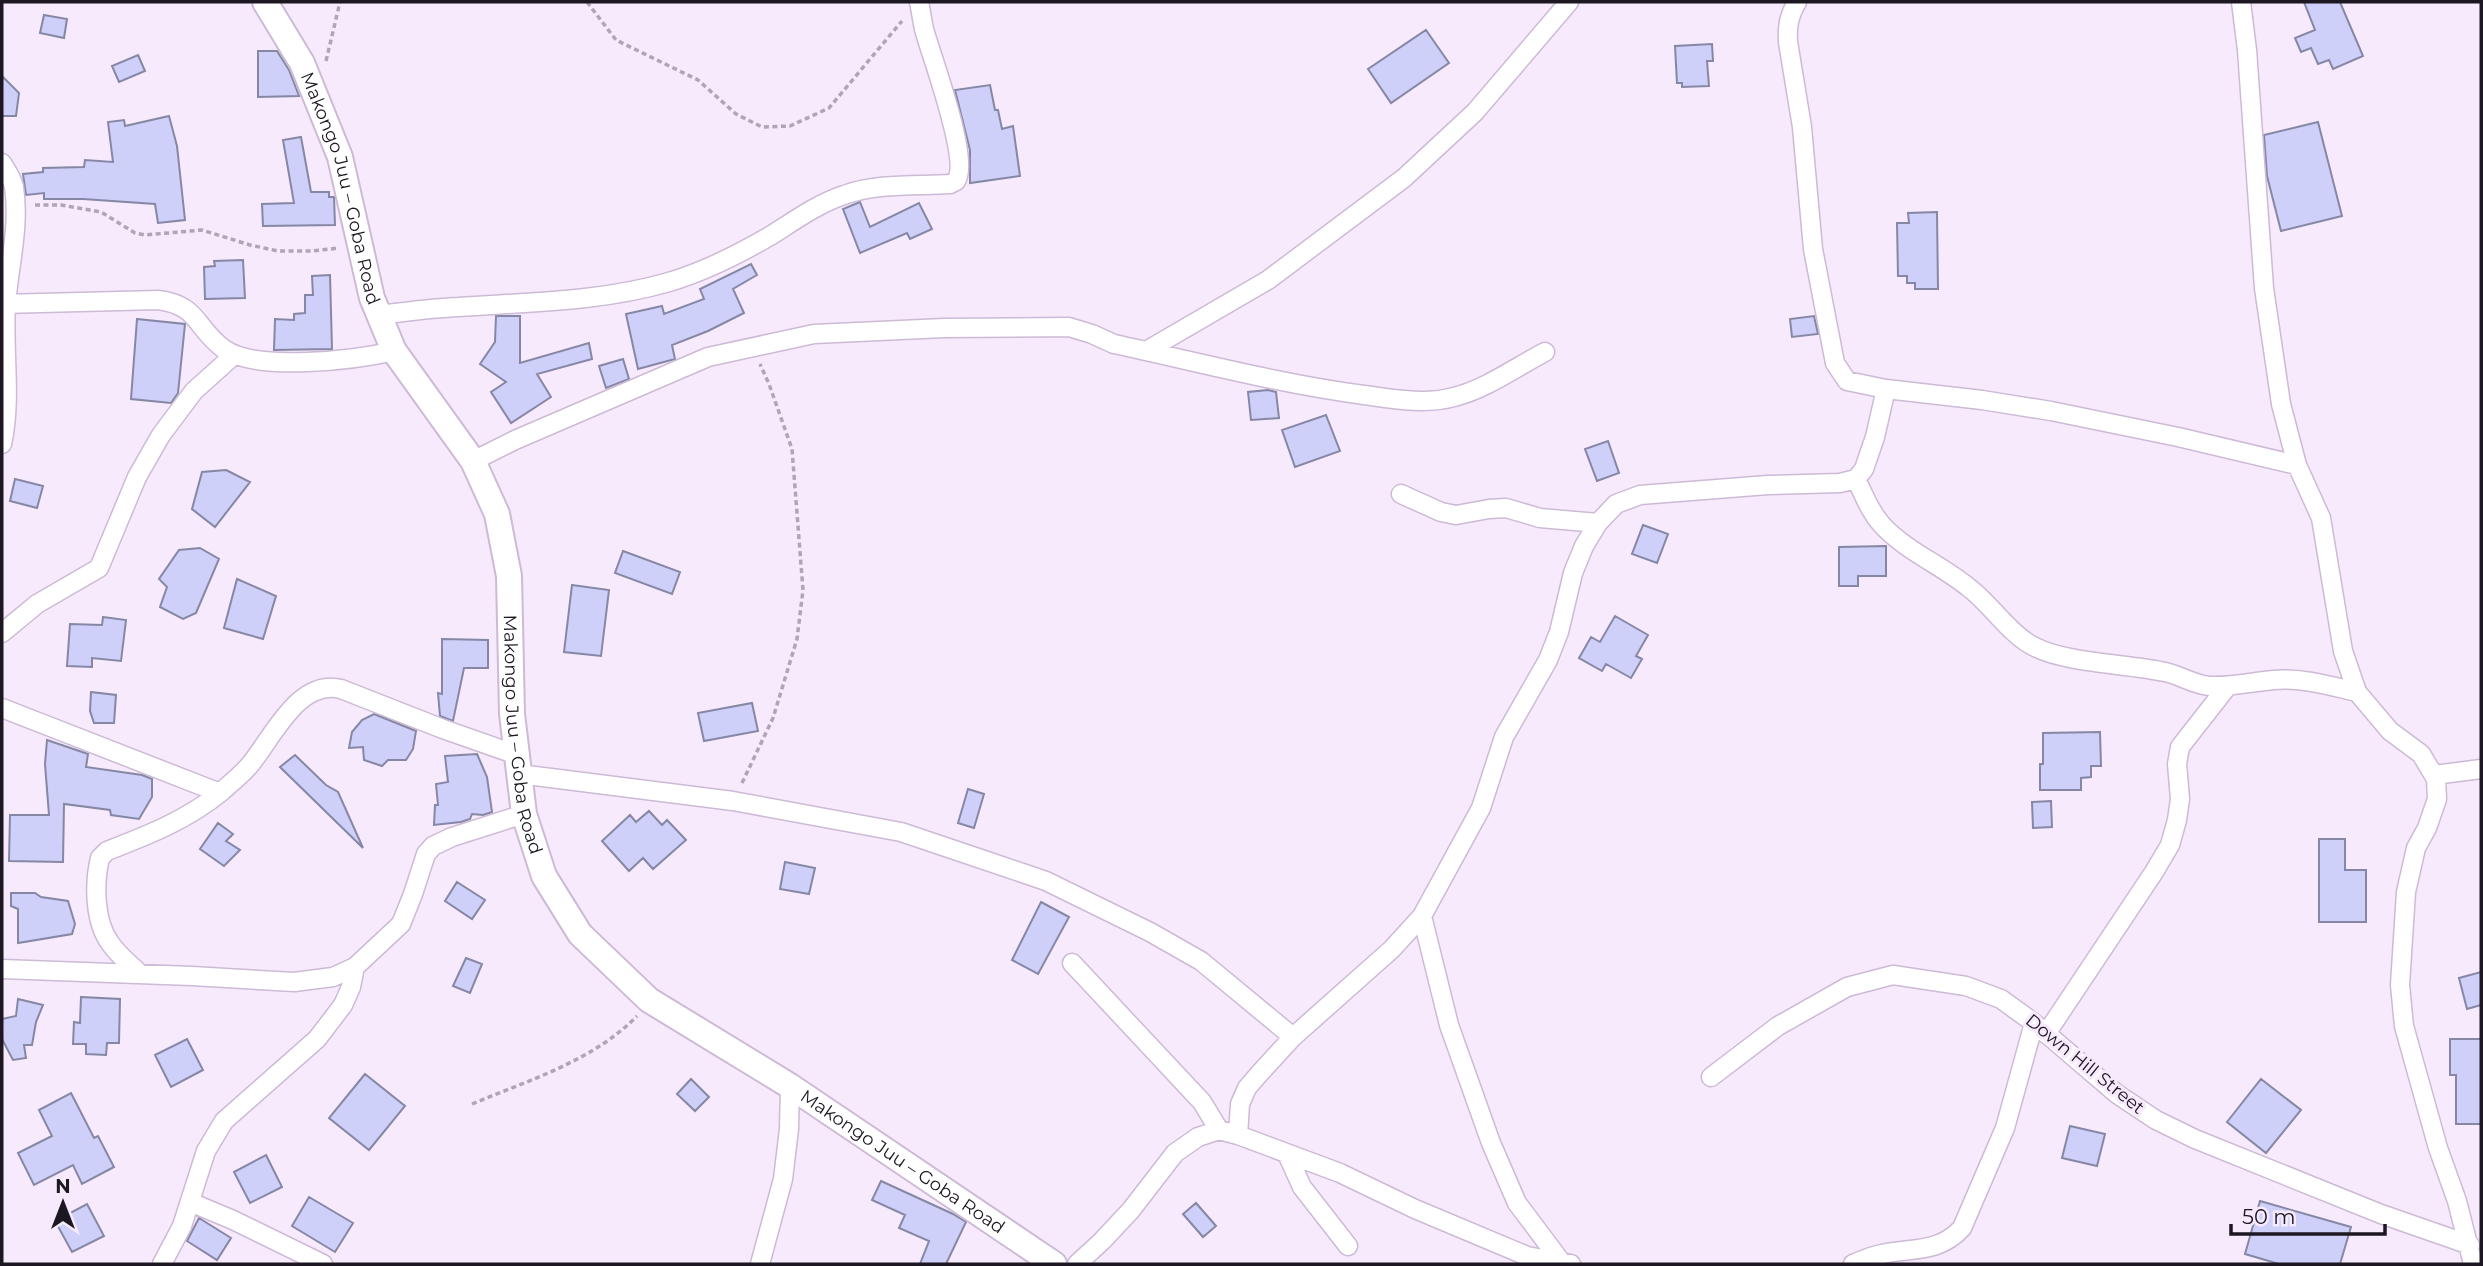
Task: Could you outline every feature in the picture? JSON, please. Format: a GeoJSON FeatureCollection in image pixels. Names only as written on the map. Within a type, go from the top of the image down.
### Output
{"type":"FeatureCollection","features":[{"type":"Feature","properties":{"kind":"street","name":"Makongo Juu – Goba Road"},"geometry":{"type":"LineString","coordinates":[[265,2],[302,63],[340,158],[372,298],[394,351],[473,461],[497,514],[509,576],[512,714],[524,814],[544,876],[580,934],[649,1000],[790,1086],[1054,1264]]}},
{"type":"Feature","properties":{"kind":"street"},"geometry":{"type":"LineString","coordinates":[[379,315],[453,307],[568,302],[625,293],[670,282],[716,264],[768,237],[813,208],[845,194],[882,187],[950,184],[956,181],[959,173],[952,119],[924,29],[919,2]]}},
{"type":"Feature","properties":{"kind":"street"},"geometry":{"type":"LineString","coordinates":[[1146,351],[1268,280],[1404,178],[1475,112],[1570,2]]}},
{"type":"Feature","properties":{"kind":"street"},"geometry":{"type":"LineString","coordinates":[[1797,2],[1787,29],[1802,127],[1813,249],[1835,363],[1847,381],[1886,390],[1982,400],[2051,411],[2297,465]]}},
{"type":"Feature","properties":{"kind":"street"},"geometry":{"type":"LineString","coordinates":[[2241,2],[2247,50],[2264,288],[2281,404],[2297,465],[2321,518],[2343,651],[2357,692],[2390,731],[2421,754],[2434,775],[2437,799],[2427,828],[2416,848],[2406,892],[2400,985],[2404,1026],[2438,1148],[2458,1201],[2473,1264]]}},
{"type":"Feature","properties":{"kind":"street"},"geometry":{"type":"LineString","coordinates":[[2,163],[14,186],[15,206],[4,304],[6,406],[2,444]]}},
{"type":"Feature","properties":{"kind":"street"},"geometry":{"type":"LineString","coordinates":[[4,304],[158,300],[177,302],[193,314],[207,334],[234,355],[280,362],[366,358],[394,351]]}},
{"type":"Feature","properties":{"kind":"street"},"geometry":{"type":"LineString","coordinates":[[473,461],[515,440],[708,357],[814,334],[944,328],[1069,327],[1114,344],[1283,382],[1400,400],[1430,401],[1455,397],[1545,352]]}},
{"type":"Feature","properties":{"kind":"street"},"geometry":{"type":"LineString","coordinates":[[2,633],[37,604],[99,568],[137,477],[161,435],[194,390],[234,355]]}},
{"type":"Feature","properties":{"kind":"street"},"geometry":{"type":"LineString","coordinates":[[1238,1135],[1237,1119],[1247,1088],[1293,1037],[1392,949],[1422,916],[1481,808],[1504,737],[1548,660],[1559,632],[1573,573],[1584,546],[1598,523],[1616,504],[1640,495],[1769,485],[1840,483],[1856,479],[1864,469],[1875,437],[1886,390]]}},
{"type":"Feature","properties":{"kind":"street"},"geometry":{"type":"LineString","coordinates":[[1856,479],[1882,525],[1909,547],[1970,587],[1995,614],[2034,647],[2069,657],[2173,674],[2205,686],[2227,687],[2276,680],[2315,683],[2357,692]]}},
{"type":"Feature","properties":{"kind":"street"},"geometry":{"type":"LineString","coordinates":[[1401,494],[1441,512],[1456,515],[1506,508],[1540,518],[1598,523]]}},
{"type":"Feature","properties":{"kind":"street"},"geometry":{"type":"LineString","coordinates":[[140,974],[109,943],[103,930],[96,876],[100,858],[107,852],[179,821],[220,793],[249,767],[277,726],[307,695],[330,686],[518,764],[901,832],[1046,881],[1150,932],[1200,961],[1293,1037]]}},
{"type":"Feature","properties":{"kind":"street"},"geometry":{"type":"LineString","coordinates":[[1853,1264],[1875,1255],[1933,1247],[1951,1240],[1962,1228],[2004,1128],[2040,1028],[2170,845],[2180,799],[2177,764],[2180,747],[2227,687]]}},
{"type":"Feature","properties":{"kind":"street"},"geometry":{"type":"LineString","coordinates":[[2,708],[220,793]]}},
{"type":"Feature","properties":{"kind":"street"},"geometry":{"type":"LineString","coordinates":[[2434,775],[2480,767]]}},
{"type":"Feature","properties":{"kind":"street"},"geometry":{"type":"LineString","coordinates":[[2,969],[294,982],[333,977],[355,967],[401,924],[426,853],[433,846],[452,837],[524,814]]}},
{"type":"Feature","properties":{"kind":"street"},"geometry":{"type":"LineString","coordinates":[[1422,916],[1449,1025],[1491,1143],[1517,1203],[1566,1263]]}},
{"type":"Feature","properties":{"kind":"street"},"geometry":{"type":"LineString","coordinates":[[1072,963],[1202,1102],[1219,1130]]}},
{"type":"Feature","properties":{"kind":"street"},"geometry":{"type":"LineString","coordinates":[[162,1264],[182,1226],[206,1151],[224,1121],[317,1040],[343,1005],[351,987],[355,967]]}},
{"type":"Feature","properties":{"kind":"street","name":"Down Hill Street"},"geometry":{"type":"LineString","coordinates":[[1710,1077],[1778,1026],[1847,987],[1893,975],[1966,986],[2001,999],[2040,1028],[2117,1094],[2156,1120],[2195,1139],[2381,1214],[2470,1245]]}},
{"type":"Feature","properties":{"kind":"street"},"geometry":{"type":"LineString","coordinates":[[760,1264],[783,1179],[789,1129],[790,1086]]}},
{"type":"Feature","properties":{"kind":"street"},"geometry":{"type":"LineString","coordinates":[[1077,1264],[1131,1210],[1175,1153],[1198,1137],[1219,1130],[1340,1173],[1415,1209],[1527,1256],[1566,1263]]}},
{"type":"Feature","properties":{"kind":"street"},"geometry":{"type":"LineString","coordinates":[[1287,1154],[1302,1187],[1348,1246]]}},
{"type":"Feature","properties":{"kind":"street"},"geometry":{"type":"LineString","coordinates":[[190,1202],[323,1264]]}},
{"type":"Feature","properties":{"kind":"path"},"geometry":{"type":"LineString","coordinates":[[316,96],[340,2]]}},
{"type":"Feature","properties":{"kind":"path"},"geometry":{"type":"LineString","coordinates":[[587,2],[616,40],[698,80],[736,114],[762,127],[790,126],[829,108],[904,19]]}},
{"type":"Feature","properties":{"kind":"path"},"geometry":{"type":"LineString","coordinates":[[15,206],[61,205],[81,208],[101,212],[135,233],[202,230],[250,246],[278,251],[360,246]]}},
{"type":"Feature","properties":{"kind":"path"},"geometry":{"type":"LineString","coordinates":[[733,801],[773,718],[797,639],[803,590],[792,449],[769,384],[751,346]]}},
{"type":"Feature","properties":{"kind":"path"},"geometry":{"type":"LineString","coordinates":[[472,1104],[590,1053],[620,1033],[649,1000]]}},
{"type":"Feature","properties":{"kind":"building"},"geometry":{"type":"Polygon","coordinates":[[[2304,2],[2340,2],[2363,56],[2333,69],[2329,60],[2318,64],[2311,48],[2301,52],[2295,38],[2315,30],[2304,2]]]}},
{"type":"Feature","properties":{"kind":"building"},"geometry":{"type":"Polygon","coordinates":[[[44,15],[67,19],[64,38],[40,33],[44,15]]]}},
{"type":"Feature","properties":{"kind":"building"},"geometry":{"type":"Polygon","coordinates":[[[1426,30],[1449,63],[1391,103],[1368,69],[1426,30]]]}},
{"type":"Feature","properties":{"kind":"building"},"geometry":{"type":"Polygon","coordinates":[[[1712,44],[1713,61],[1707,61],[1709,86],[1682,87],[1682,83],[1677,83],[1675,46],[1712,44]]]}},
{"type":"Feature","properties":{"kind":"building"},"geometry":{"type":"Polygon","coordinates":[[[258,51],[277,51],[289,70],[299,96],[258,97],[258,51]]]}},
{"type":"Feature","properties":{"kind":"building"},"geometry":{"type":"Polygon","coordinates":[[[138,55],[145,71],[119,82],[112,66],[138,55]]]}},
{"type":"Feature","properties":{"kind":"building"},"geometry":{"type":"Polygon","coordinates":[[[2,76],[19,93],[16,116],[2,116],[2,76]]]}},
{"type":"Feature","properties":{"kind":"building"},"geometry":{"type":"Polygon","coordinates":[[[990,85],[1002,129],[1013,126],[1020,176],[970,183],[970,150],[955,90],[990,85]]]}},
{"type":"Feature","properties":{"kind":"building"},"geometry":{"type":"Polygon","coordinates":[[[169,116],[177,146],[185,220],[158,223],[155,204],[44,199],[44,193],[26,195],[23,174],[43,172],[43,168],[84,167],[85,160],[113,162],[108,122],[124,120],[125,126],[169,116]]]}},
{"type":"Feature","properties":{"kind":"building"},"geometry":{"type":"Polygon","coordinates":[[[2318,122],[2342,216],[2281,231],[2267,176],[2264,135],[2318,122]]]}},
{"type":"Feature","properties":{"kind":"building"},"geometry":{"type":"Polygon","coordinates":[[[301,137],[311,192],[329,192],[329,197],[334,197],[335,225],[263,226],[262,204],[294,203],[283,140],[301,137]]]}},
{"type":"Feature","properties":{"kind":"building"},"geometry":{"type":"Polygon","coordinates":[[[860,202],[870,227],[919,203],[932,229],[910,239],[907,233],[860,253],[843,209],[860,202]]]}},
{"type":"Feature","properties":{"kind":"building"},"geometry":{"type":"Polygon","coordinates":[[[1937,212],[1938,289],[1915,289],[1915,283],[1907,283],[1907,276],[1898,276],[1897,223],[1909,223],[1908,213],[1937,212]]]}},
{"type":"Feature","properties":{"kind":"building"},"geometry":{"type":"Polygon","coordinates":[[[243,260],[245,298],[205,299],[204,267],[215,266],[214,261],[243,260]]]}},
{"type":"Feature","properties":{"kind":"building"},"geometry":{"type":"Polygon","coordinates":[[[751,264],[757,275],[733,289],[744,313],[672,345],[675,359],[638,369],[626,314],[662,306],[664,314],[704,299],[700,289],[751,264]]]}},
{"type":"Feature","properties":{"kind":"building"},"geometry":{"type":"Polygon","coordinates":[[[330,275],[332,349],[274,350],[275,319],[294,320],[294,314],[305,313],[305,295],[313,295],[312,276],[330,275]]]}},
{"type":"Feature","properties":{"kind":"building"},"geometry":{"type":"Polygon","coordinates":[[[496,316],[520,316],[520,363],[589,343],[592,359],[537,374],[551,397],[511,423],[491,392],[506,382],[480,364],[495,342],[496,316]]]}},
{"type":"Feature","properties":{"kind":"building"},"geometry":{"type":"Polygon","coordinates":[[[1814,316],[1818,334],[1792,337],[1790,319],[1814,316]]]}},
{"type":"Feature","properties":{"kind":"building"},"geometry":{"type":"Polygon","coordinates":[[[137,319],[185,324],[178,393],[171,403],[131,399],[137,319]]]}},
{"type":"Feature","properties":{"kind":"building"},"geometry":{"type":"Polygon","coordinates":[[[623,359],[629,379],[606,388],[599,366],[623,359]]]}},
{"type":"Feature","properties":{"kind":"building"},"geometry":{"type":"Polygon","coordinates":[[[1248,392],[1276,392],[1279,418],[1251,420],[1248,392]]]}},
{"type":"Feature","properties":{"kind":"building"},"geometry":{"type":"Polygon","coordinates":[[[1326,415],[1340,451],[1295,467],[1282,430],[1326,415]]]}},
{"type":"Feature","properties":{"kind":"building"},"geometry":{"type":"Polygon","coordinates":[[[1608,441],[1619,473],[1597,481],[1585,449],[1608,441]]]}},
{"type":"Feature","properties":{"kind":"building"},"geometry":{"type":"Polygon","coordinates":[[[226,470],[250,482],[215,527],[192,509],[202,472],[226,470]]]}},
{"type":"Feature","properties":{"kind":"building"},"geometry":{"type":"Polygon","coordinates":[[[15,479],[43,486],[37,508],[10,501],[15,479]]]}},
{"type":"Feature","properties":{"kind":"building"},"geometry":{"type":"Polygon","coordinates":[[[1643,525],[1668,534],[1657,563],[1632,554],[1643,525]]]}},
{"type":"Feature","properties":{"kind":"building"},"geometry":{"type":"Polygon","coordinates":[[[1886,546],[1886,576],[1858,576],[1858,586],[1839,586],[1839,547],[1886,546]]]}},
{"type":"Feature","properties":{"kind":"building"},"geometry":{"type":"Polygon","coordinates":[[[200,548],[219,559],[196,613],[183,619],[160,607],[167,587],[159,579],[179,550],[200,548]]]}},
{"type":"Feature","properties":{"kind":"building"},"geometry":{"type":"Polygon","coordinates":[[[623,551],[680,572],[672,594],[615,573],[623,551]]]}},
{"type":"Feature","properties":{"kind":"building"},"geometry":{"type":"Polygon","coordinates":[[[237,579],[276,596],[263,639],[224,628],[237,579]]]}},
{"type":"Feature","properties":{"kind":"building"},"geometry":{"type":"Polygon","coordinates":[[[572,585],[609,590],[601,656],[564,652],[572,585]]]}},
{"type":"Feature","properties":{"kind":"building"},"geometry":{"type":"Polygon","coordinates":[[[1615,616],[1648,635],[1636,656],[1642,659],[1631,678],[1606,664],[1602,671],[1579,658],[1591,637],[1600,642],[1615,616]]]}},
{"type":"Feature","properties":{"kind":"building"},"geometry":{"type":"Polygon","coordinates":[[[103,617],[126,620],[121,661],[92,658],[92,667],[67,666],[70,624],[102,625],[103,617]]]}},
{"type":"Feature","properties":{"kind":"building"},"geometry":{"type":"Polygon","coordinates":[[[442,639],[488,640],[488,668],[464,668],[453,721],[440,716],[438,693],[442,694],[442,639]]]}},
{"type":"Feature","properties":{"kind":"building"},"geometry":{"type":"Polygon","coordinates":[[[91,692],[116,695],[114,723],[94,723],[90,711],[91,692]]]}},
{"type":"Feature","properties":{"kind":"building"},"geometry":{"type":"Polygon","coordinates":[[[752,703],[758,731],[704,741],[698,713],[752,703]]]}},
{"type":"Feature","properties":{"kind":"building"},"geometry":{"type":"Polygon","coordinates":[[[374,714],[416,731],[413,749],[406,760],[388,760],[382,766],[364,760],[363,747],[349,748],[352,732],[362,720],[374,714]]]}},
{"type":"Feature","properties":{"kind":"building"},"geometry":{"type":"Polygon","coordinates":[[[2100,732],[2101,766],[2091,766],[2091,777],[2081,778],[2081,790],[2040,790],[2043,733],[2100,732]]]}},
{"type":"Feature","properties":{"kind":"building"},"geometry":{"type":"Polygon","coordinates":[[[47,740],[88,754],[86,767],[142,775],[152,779],[152,797],[139,819],[111,815],[110,810],[64,804],[63,862],[9,861],[10,815],[49,815],[45,764],[47,740]]]}},
{"type":"Feature","properties":{"kind":"building"},"geometry":{"type":"Polygon","coordinates":[[[477,754],[487,777],[492,812],[472,814],[470,819],[461,822],[434,825],[435,805],[438,805],[436,784],[448,782],[445,756],[477,754]]]}},
{"type":"Feature","properties":{"kind":"building"},"geometry":{"type":"Polygon","coordinates":[[[295,755],[326,785],[338,792],[363,848],[280,767],[295,755]]]}},
{"type":"Feature","properties":{"kind":"building"},"geometry":{"type":"Polygon","coordinates":[[[968,789],[984,794],[974,828],[958,823],[968,789]]]}},
{"type":"Feature","properties":{"kind":"building"},"geometry":{"type":"Polygon","coordinates":[[[2051,801],[2052,827],[2033,828],[2032,802],[2051,801]]]}},
{"type":"Feature","properties":{"kind":"building"},"geometry":{"type":"Polygon","coordinates":[[[649,811],[662,825],[667,820],[686,840],[653,869],[643,858],[629,871],[602,841],[630,815],[636,822],[649,811]]]}},
{"type":"Feature","properties":{"kind":"building"},"geometry":{"type":"Polygon","coordinates":[[[218,823],[233,834],[226,841],[240,850],[224,866],[200,849],[218,823]]]}},
{"type":"Feature","properties":{"kind":"building"},"geometry":{"type":"Polygon","coordinates":[[[2319,839],[2345,839],[2345,870],[2366,870],[2366,922],[2319,922],[2319,839]]]}},
{"type":"Feature","properties":{"kind":"building"},"geometry":{"type":"Polygon","coordinates":[[[785,862],[815,868],[809,894],[780,889],[785,862]]]}},
{"type":"Feature","properties":{"kind":"building"},"geometry":{"type":"Polygon","coordinates":[[[457,882],[485,900],[472,919],[445,901],[457,882]]]}},
{"type":"Feature","properties":{"kind":"building"},"geometry":{"type":"Polygon","coordinates":[[[11,893],[35,893],[41,897],[68,901],[75,924],[72,934],[18,943],[18,909],[11,906],[11,893]]]}},
{"type":"Feature","properties":{"kind":"building"},"geometry":{"type":"Polygon","coordinates":[[[1041,902],[1069,917],[1038,974],[1012,960],[1041,902]]]}},
{"type":"Feature","properties":{"kind":"building"},"geometry":{"type":"Polygon","coordinates":[[[466,958],[482,964],[470,993],[453,986],[466,958]]]}},
{"type":"Feature","properties":{"kind":"building"},"geometry":{"type":"Polygon","coordinates":[[[2481,972],[2481,1005],[2467,1009],[2459,978],[2481,972]]]}},
{"type":"Feature","properties":{"kind":"building"},"geometry":{"type":"Polygon","coordinates":[[[81,997],[120,999],[119,1043],[107,1043],[106,1055],[86,1054],[86,1044],[73,1044],[74,1022],[80,1023],[81,997]]]}},
{"type":"Feature","properties":{"kind":"building"},"geometry":{"type":"Polygon","coordinates":[[[18,999],[43,1005],[36,1022],[32,1045],[24,1045],[26,1058],[13,1060],[2,1039],[2,1019],[16,1016],[18,999]]]}},
{"type":"Feature","properties":{"kind":"building"},"geometry":{"type":"Polygon","coordinates":[[[187,1039],[203,1070],[171,1087],[155,1055],[187,1039]]]}},
{"type":"Feature","properties":{"kind":"building"},"geometry":{"type":"Polygon","coordinates":[[[2450,1039],[2481,1039],[2481,1124],[2456,1124],[2456,1075],[2450,1075],[2450,1039]]]}},
{"type":"Feature","properties":{"kind":"building"},"geometry":{"type":"Polygon","coordinates":[[[365,1074],[405,1106],[369,1150],[329,1118],[365,1074]]]}},
{"type":"Feature","properties":{"kind":"building"},"geometry":{"type":"Polygon","coordinates":[[[691,1079],[709,1097],[695,1111],[677,1094],[691,1079]]]}},
{"type":"Feature","properties":{"kind":"building"},"geometry":{"type":"Polygon","coordinates":[[[2261,1079],[2301,1110],[2266,1153],[2227,1122],[2261,1079]]]}},
{"type":"Feature","properties":{"kind":"building"},"geometry":{"type":"Polygon","coordinates":[[[71,1093],[94,1138],[98,1136],[114,1167],[82,1184],[73,1165],[34,1185],[18,1153],[52,1136],[39,1110],[71,1093]]]}},
{"type":"Feature","properties":{"kind":"building"},"geometry":{"type":"Polygon","coordinates":[[[2070,1126],[2105,1134],[2097,1166],[2062,1158],[2070,1126]]]}},
{"type":"Feature","properties":{"kind":"building"},"geometry":{"type":"Polygon","coordinates":[[[266,1155],[282,1187],[250,1203],[234,1172],[266,1155]]]}},
{"type":"Feature","properties":{"kind":"building"},"geometry":{"type":"Polygon","coordinates":[[[881,1181],[966,1222],[946,1264],[920,1264],[929,1241],[899,1228],[905,1215],[872,1200],[881,1181]]]}},
{"type":"Feature","properties":{"kind":"building"},"geometry":{"type":"Polygon","coordinates":[[[309,1197],[353,1223],[335,1252],[292,1226],[309,1197]]]}},
{"type":"Feature","properties":{"kind":"building"},"geometry":{"type":"Polygon","coordinates":[[[2260,1201],[2351,1227],[2340,1264],[2279,1264],[2245,1254],[2260,1201]]]}},
{"type":"Feature","properties":{"kind":"building"},"geometry":{"type":"Polygon","coordinates":[[[1196,1203],[1216,1226],[1203,1237],[1183,1214],[1196,1203]]]}},
{"type":"Feature","properties":{"kind":"building"},"geometry":{"type":"Polygon","coordinates":[[[87,1204],[104,1236],[72,1252],[55,1221],[87,1204]]]}},
{"type":"Feature","properties":{"kind":"building"},"geometry":{"type":"Polygon","coordinates":[[[199,1218],[231,1238],[217,1260],[187,1241],[199,1218]]]}}]}
